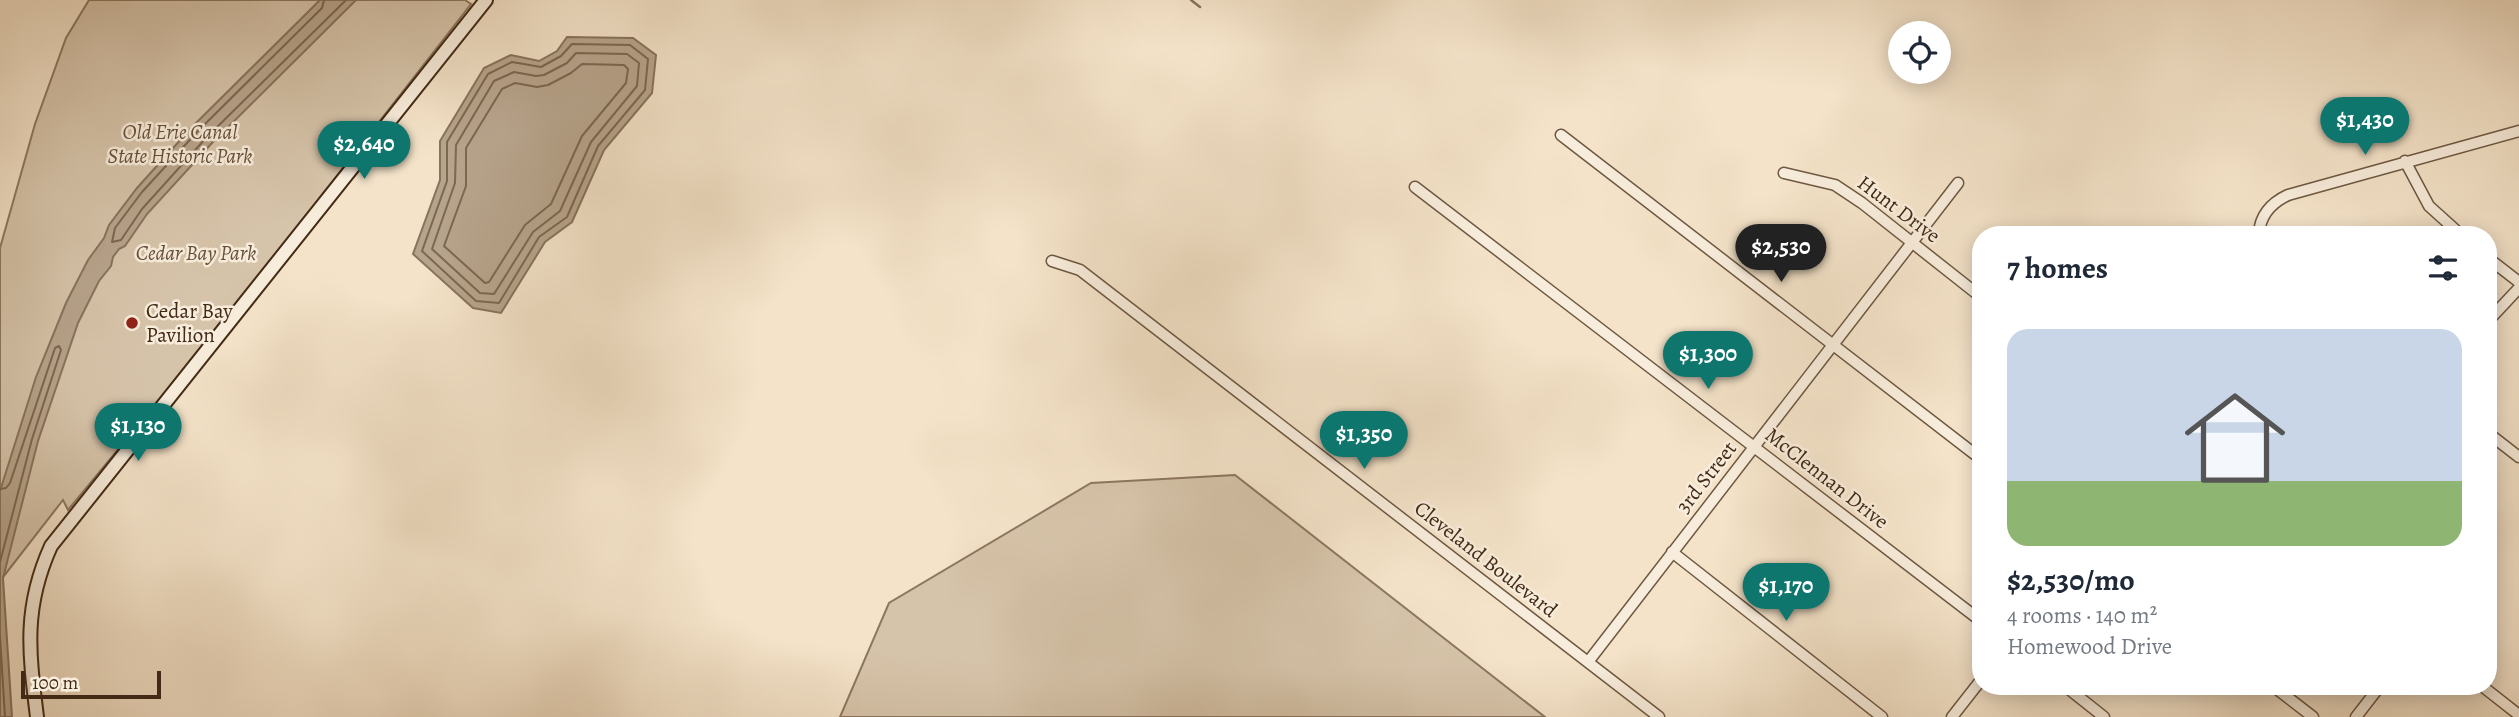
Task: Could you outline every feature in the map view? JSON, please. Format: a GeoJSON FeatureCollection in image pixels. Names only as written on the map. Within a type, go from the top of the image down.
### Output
{"type":"FeatureCollection","features":[{"type":"Feature","properties":{"kind":"street"},"geometry":{"type":"LineString","coordinates":[[37,717],[29,632],[32,600],[39,572],[51,546],[486,0]]}},
{"type":"Feature","properties":{"kind":"street"},"geometry":{"type":"LineString","coordinates":[[2259,226],[2276,200],[2405,161],[2519,131]]}},
{"type":"Feature","properties":{"kind":"street"},"geometry":{"type":"LineString","coordinates":[[1561,135],[1972,452]]}},
{"type":"Feature","properties":{"kind":"street"},"geometry":{"type":"LineString","coordinates":[[2405,161],[2429,206],[2451,226]]}},
{"type":"Feature","properties":{"kind":"street","name":"Hunt Drive"},"geometry":{"type":"LineString","coordinates":[[1784,173],[1835,186],[1913,242],[1972,290]]}},
{"type":"Feature","properties":{"kind":"street","name":"3rd Street"},"geometry":{"type":"LineString","coordinates":[[1588,662],[1958,183]]}},
{"type":"Feature","properties":{"kind":"street","name":"McClennan Drive"},"geometry":{"type":"LineString","coordinates":[[1415,187],[1972,614]]}},
{"type":"Feature","properties":{"kind":"street","name":"Cleveland Boulevard"},"geometry":{"type":"LineString","coordinates":[[1052,261],[1080,270],[1659,717]]}},
{"type":"Feature","properties":{"kind":"street"},"geometry":{"type":"LineString","coordinates":[[2497,265],[2519,282]]}},
{"type":"Feature","properties":{"kind":"street"},"geometry":{"type":"LineString","coordinates":[[2497,311],[2519,288]]}},
{"type":"Feature","properties":{"kind":"street"},"geometry":{"type":"LineString","coordinates":[[2497,440],[2519,457]]}},
{"type":"Feature","properties":{"kind":"street"},"geometry":{"type":"LineString","coordinates":[[1672,552],[1882,717]]}},
{"type":"Feature","properties":{"kind":"street"},"geometry":{"type":"LineString","coordinates":[[1952,717],[1972,691]]}},
{"type":"Feature","properties":{"kind":"street"},"geometry":{"type":"LineString","coordinates":[[2077,695],[2105,717]]}},
{"type":"Feature","properties":{"kind":"street"},"geometry":{"type":"LineString","coordinates":[[2285,695],[2313,717]]}},
{"type":"Feature","properties":{"kind":"street"},"geometry":{"type":"LineString","coordinates":[[2356,717],[2374,695]]}},
{"type":"Feature","properties":{"kind":"street"},"geometry":{"type":"LineString","coordinates":[[2493,695],[2519,715]]}},
{"type":"Feature","properties":{"kind":"green space","name":"Old Erie Canal State Historic Park"},"geometry":{"type":"Polygon","coordinates":[[[89,0],[465,0],[471,4],[211,337],[68,510],[63,500],[0,581],[0,248],[35,124],[66,38],[89,0]]]}},
{"type":"Feature","properties":{"kind":"green space"},"geometry":{"type":"Polygon","coordinates":[[[1235,475],[1545,717],[840,717],[889,603],[1091,483],[1235,475]]]}},
{"type":"Feature","properties":{"kind":"water"},"geometry":{"type":"Polygon","coordinates":[[[320,0],[356,0],[212,143],[147,214],[125,246],[113,257],[111,266],[99,281],[78,323],[38,441],[3,578],[12,717],[0,717],[0,491],[36,377],[66,303],[109,225],[137,188],[192,127],[320,0]]]}},
{"type":"Feature","properties":{"kind":"water"},"geometry":{"type":"Polygon","coordinates":[[[567,37],[633,38],[656,55],[652,93],[604,150],[572,222],[545,242],[501,313],[473,308],[413,254],[440,180],[440,141],[484,68],[511,55],[539,61],[557,51],[567,37]]]}},
{"type":"Feature","properties":{"kind":"waterway"},"geometry":{"type":"LineString","coordinates":[[1191,0],[1200,7]]}},
{"type":"Feature","properties":{"kind":"place","name":"Cedar Bay Pavilion"},"geometry":{"type":"Point","coordinates":[132,323]}},
{"type":"Feature","properties":{"kind":"park label","name":"Cedar Bay Park"},"geometry":{"type":"Point","coordinates":[196,253]}}]}
